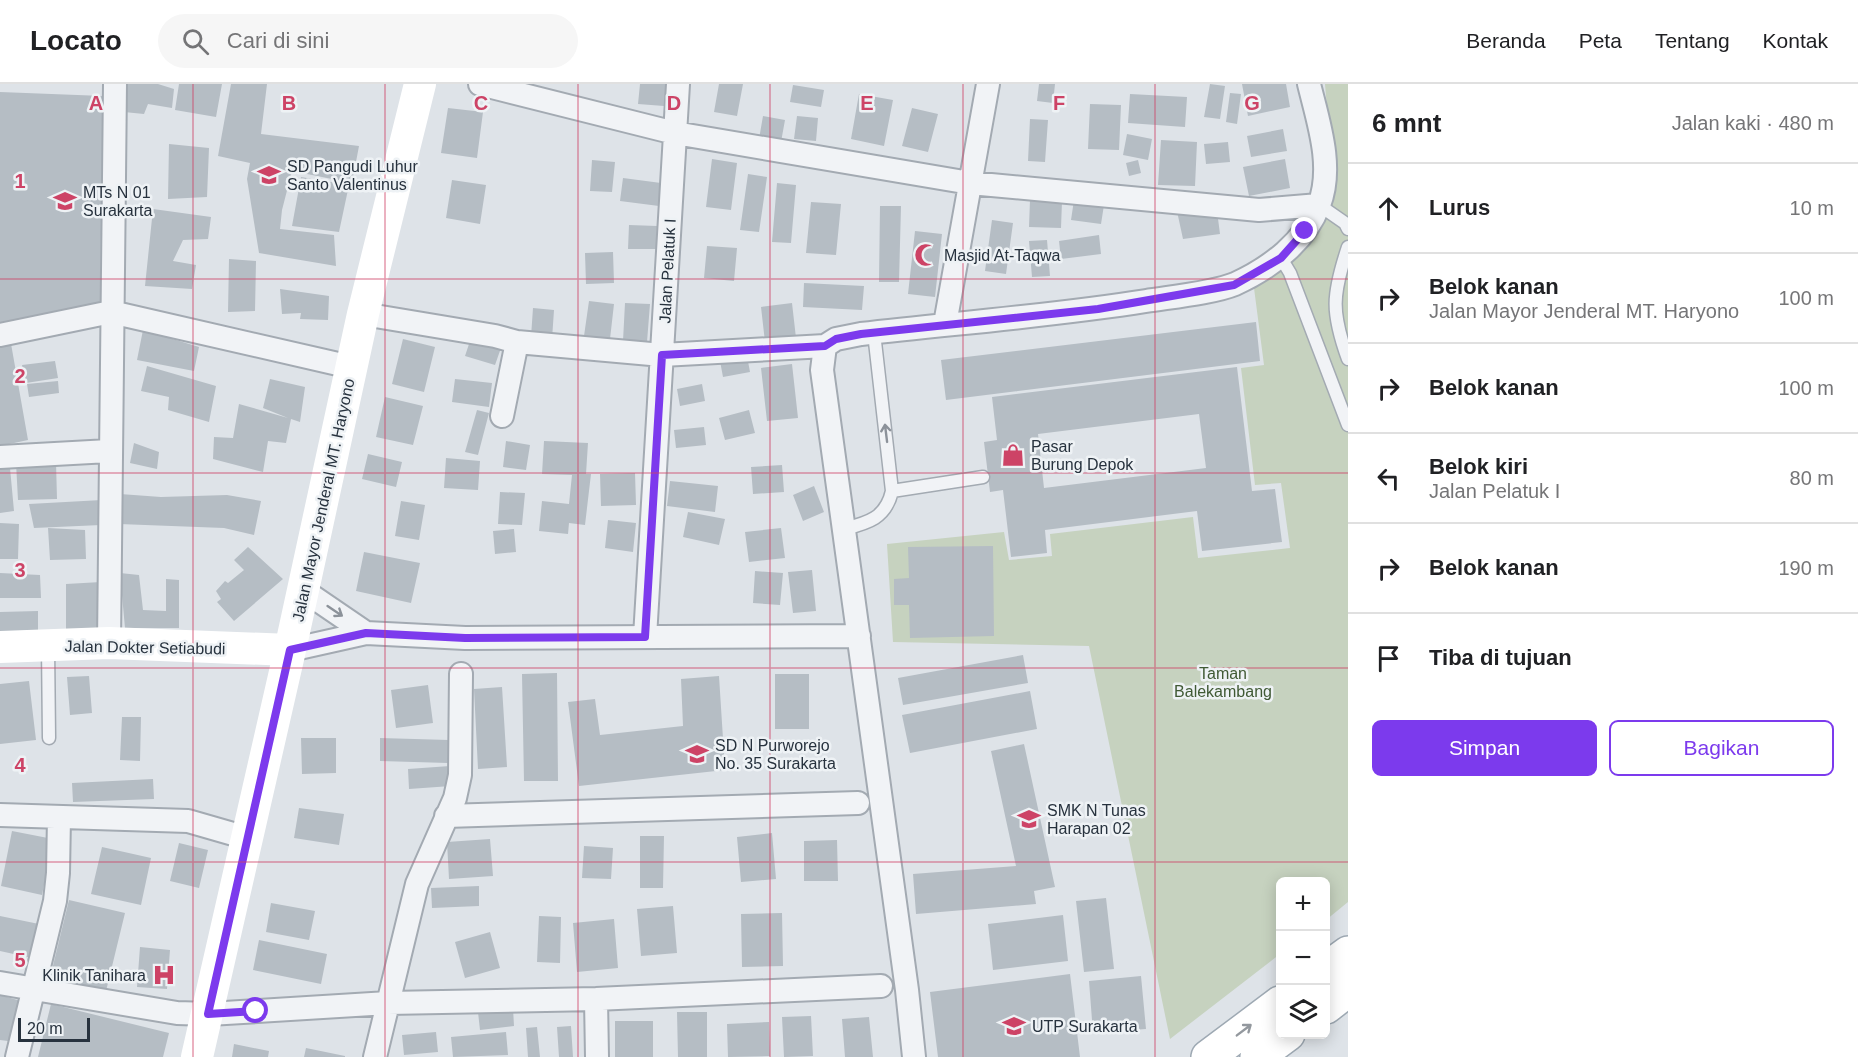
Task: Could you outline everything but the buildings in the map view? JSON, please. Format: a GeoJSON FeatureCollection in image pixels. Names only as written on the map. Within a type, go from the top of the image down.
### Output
{"type":"FeatureCollection","features":[{"type":"Feature","properties":{"kind":"main road","name":"Jalan Mayor Jenderal MT. Haryono"},"geometry":{"type":"LineString","coordinates":[[197,1057],[290,650],[363,314],[420,84]]}},
{"type":"Feature","properties":{"kind":"main road","name":"Jalan Dokter Setiabudi"},"geometry":{"type":"LineString","coordinates":[[0,647],[109,643],[290,650]]}},
{"type":"Feature","properties":{"kind":"main road"},"geometry":{"type":"LineString","coordinates":[[1330,966],[1348,953]]}},
{"type":"Feature","properties":{"kind":"main road"},"geometry":{"type":"LineString","coordinates":[[1330,1003],[1348,990]]}},
{"type":"Feature","properties":{"kind":"main road"},"geometry":{"type":"LineString","coordinates":[[1208,1057],[1276,1007]]}},
{"type":"Feature","properties":{"kind":"main road"},"geometry":{"type":"LineString","coordinates":[[1257,1057],[1282,1039]]}},
{"type":"Feature","properties":{"kind":"street"},"geometry":{"type":"LineString","coordinates":[[109,643],[109,451],[115,84]]}},
{"type":"Feature","properties":{"kind":"street"},"geometry":{"type":"LineString","coordinates":[[480,84],[675,133],[970,183],[1259,210],[1319,205]]}},
{"type":"Feature","properties":{"kind":"street","name":"Jalan Pelatuk I"},"geometry":{"type":"LineString","coordinates":[[645,637],[678,84]]}},
{"type":"Feature","properties":{"kind":"street"},"geometry":{"type":"LineString","coordinates":[[945,324],[988,84]]}},
{"type":"Feature","properties":{"kind":"street"},"geometry":{"type":"LineString","coordinates":[[363,314],[517,342],[662,355],[825,346],[836,339],[874,333],[1098,309],[1234,285],[1281,258],[1305,231],[1319,205],[1325,177],[1321,137],[1310,84]]}},
{"type":"Feature","properties":{"kind":"street"},"geometry":{"type":"LineString","coordinates":[[0,335],[111,312],[351,367]]}},
{"type":"Feature","properties":{"kind":"street"},"geometry":{"type":"LineString","coordinates":[[502,416],[517,342]]}},
{"type":"Feature","properties":{"kind":"street"},"geometry":{"type":"LineString","coordinates":[[825,346],[822,370],[914,1057]]}},
{"type":"Feature","properties":{"kind":"street"},"geometry":{"type":"LineString","coordinates":[[0,456],[109,451]]}},
{"type":"Feature","properties":{"kind":"street"},"geometry":{"type":"LineString","coordinates":[[303,590],[366,633]]}},
{"type":"Feature","properties":{"kind":"street"},"geometry":{"type":"LineString","coordinates":[[290,650],[366,633],[465,638],[859,636]]}},
{"type":"Feature","properties":{"kind":"street"},"geometry":{"type":"LineString","coordinates":[[375,1057],[417,884],[455,798],[460,775],[461,675]]}},
{"type":"Feature","properties":{"kind":"street"},"geometry":{"type":"LineString","coordinates":[[446,816],[858,803]]}},
{"type":"Feature","properties":{"kind":"street"},"geometry":{"type":"LineString","coordinates":[[0,815],[188,821],[247,838]]}},
{"type":"Feature","properties":{"kind":"street"},"geometry":{"type":"LineString","coordinates":[[17,1057],[55,901],[59,817]]}},
{"type":"Feature","properties":{"kind":"street"},"geometry":{"type":"LineString","coordinates":[[0,983],[177,1013],[208,1014],[388,1003],[596,999],[881,986]]}},
{"type":"Feature","properties":{"kind":"street"},"geometry":{"type":"LineString","coordinates":[[596,999],[597,1057]]}},
{"type":"Feature","properties":{"kind":"lane"},"geometry":{"type":"LineString","coordinates":[[1319,205],[1345,223],[1348,229]]}},
{"type":"Feature","properties":{"kind":"lane"},"geometry":{"type":"LineString","coordinates":[[1348,247],[1336,285],[1334,309],[1339,335],[1348,359]]}},
{"type":"Feature","properties":{"kind":"lane"},"geometry":{"type":"LineString","coordinates":[[1281,258],[1290,273],[1348,425]]}},
{"type":"Feature","properties":{"kind":"lane"},"geometry":{"type":"LineString","coordinates":[[844,529],[872,521],[884,512],[892,491],[874,333]]}},
{"type":"Feature","properties":{"kind":"lane"},"geometry":{"type":"LineString","coordinates":[[892,491],[983,477]]}},
{"type":"Feature","properties":{"kind":"lane"},"geometry":{"type":"LineString","coordinates":[[48,646],[49,738]]}},
{"type":"Feature","properties":{"kind":"green space","name":"Taman Balekambang"},"geometry":{"type":"Polygon","coordinates":[[[1325,84],[1348,84],[1348,902],[1330,917],[1330,877],[1276,877],[1276,957],[1170,1039],[1089,646],[893,642],[887,544],[1004,532],[1009,560],[1052,556],[1050,534],[1193,517],[1198,558],[1290,548],[1281,483],[1255,485],[1241,368],[1264,365],[1254,288],[1327,210],[1334,192],[1325,84]]]}},
{"type":"Feature","properties":{"kind":"place","name":"SD Pangudi Luhur Santo Valentinus"},"geometry":{"type":"Point","coordinates":[269,175]}},
{"type":"Feature","properties":{"kind":"place","name":"MTs N 01 Surakarta"},"geometry":{"type":"Point","coordinates":[65,201]}},
{"type":"Feature","properties":{"kind":"place","name":"Masjid At-Taqwa"},"geometry":{"type":"Point","coordinates":[926,255]}},
{"type":"Feature","properties":{"kind":"place","name":"Pasar Burung Depok"},"geometry":{"type":"Point","coordinates":[1013,455]}},
{"type":"Feature","properties":{"kind":"place","name":"SD N Purworejo No. 35 Surakarta"},"geometry":{"type":"Point","coordinates":[697,754]}},
{"type":"Feature","properties":{"kind":"place","name":"SMK N Tunas Harapan 02"},"geometry":{"type":"Point","coordinates":[1029,819]}},
{"type":"Feature","properties":{"kind":"place","name":"Klinik Tanihara"},"geometry":{"type":"Point","coordinates":[164,975]}},
{"type":"Feature","properties":{"kind":"place","name":"UTP Surakarta"},"geometry":{"type":"Point","coordinates":[1014,1026]}},
{"type":"Feature","properties":{"kind":"route"},"geometry":{"type":"LineString","coordinates":[[256,1011],[208,1014],[290,650],[366,633],[465,638],[645,637],[662,355],[825,346],[836,339],[861,334],[1098,309],[1173,297],[1234,285],[1281,258],[1305,231]]}}]}
